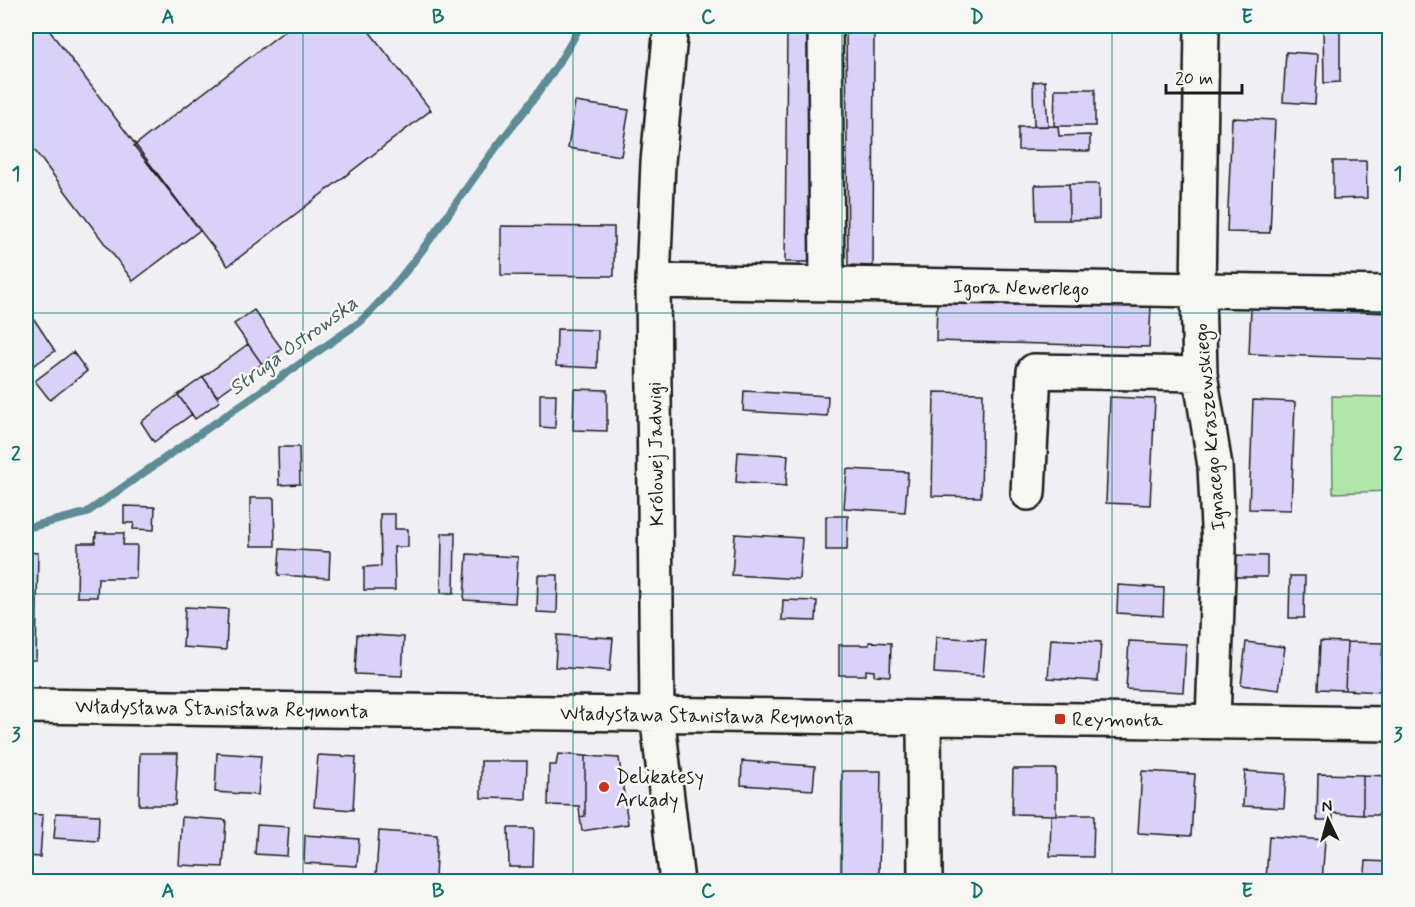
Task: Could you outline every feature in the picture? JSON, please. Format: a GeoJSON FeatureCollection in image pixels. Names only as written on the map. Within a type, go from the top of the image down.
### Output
{"type":"FeatureCollection","features":[{"type":"Feature","properties":{"kind":"street","name":"Królowej Jadwigi"},"geometry":{"type":"LineString","coordinates":[[670,26],[658,162],[653,280],[657,714],[677,882]]}},
{"type":"Feature","properties":{"kind":"street"},"geometry":{"type":"LineString","coordinates":[[825,26],[827,284]]}},
{"type":"Feature","properties":{"kind":"street","name":"Ignacego Kraszewskiego"},"geometry":{"type":"LineString","coordinates":[[1202,26],[1198,291],[1200,374],[1215,466],[1220,548],[1213,721]]}},
{"type":"Feature","properties":{"kind":"street","name":"Igora Newerlego"},"geometry":{"type":"LineString","coordinates":[[653,280],[1389,293]]}},
{"type":"Feature","properties":{"kind":"street"},"geometry":{"type":"LineString","coordinates":[[1029,493],[1034,371],[1200,374]]}},
{"type":"Feature","properties":{"kind":"street","name":"Władysława Stanisława Reymonta"},"geometry":{"type":"LineString","coordinates":[[26,706],[1389,724]]}},
{"type":"Feature","properties":{"kind":"street"},"geometry":{"type":"LineString","coordinates":[[924,718],[925,882]]}},
{"type":"Feature","properties":{"kind":"green space"},"geometry":{"type":"Polygon","coordinates":[[[1332,396],[1389,397],[1389,491],[1333,493],[1332,396]]]}},
{"type":"Feature","properties":{"kind":"building"},"geometry":{"type":"Polygon","coordinates":[[[26,26],[46,26],[200,230],[133,281],[26,139],[26,26]]]}},
{"type":"Feature","properties":{"kind":"building"},"geometry":{"type":"Polygon","coordinates":[[[291,26],[365,26],[431,110],[228,266],[134,146],[291,26]]]}},
{"type":"Feature","properties":{"kind":"building"},"geometry":{"type":"Polygon","coordinates":[[[787,26],[816,26],[811,262],[785,262],[787,26]]]}},
{"type":"Feature","properties":{"kind":"building"},"geometry":{"type":"Polygon","coordinates":[[[846,26],[874,26],[873,266],[848,265],[846,26]]]}},
{"type":"Feature","properties":{"kind":"building"},"geometry":{"type":"Polygon","coordinates":[[[1323,28],[1340,28],[1340,82],[1324,83],[1323,28]]]}},
{"type":"Feature","properties":{"kind":"building"},"geometry":{"type":"Polygon","coordinates":[[[1286,52],[1318,54],[1315,104],[1283,102],[1286,52]]]}},
{"type":"Feature","properties":{"kind":"building"},"geometry":{"type":"Polygon","coordinates":[[[1045,81],[1048,126],[1034,126],[1033,82],[1045,81]]]}},
{"type":"Feature","properties":{"kind":"building"},"geometry":{"type":"Polygon","coordinates":[[[1055,89],[1095,89],[1095,126],[1054,126],[1055,89]]]}},
{"type":"Feature","properties":{"kind":"building"},"geometry":{"type":"Polygon","coordinates":[[[575,102],[629,110],[621,156],[568,148],[575,102]]]}},
{"type":"Feature","properties":{"kind":"building"},"geometry":{"type":"Polygon","coordinates":[[[1232,118],[1275,120],[1270,233],[1227,232],[1232,118]]]}},
{"type":"Feature","properties":{"kind":"building"},"geometry":{"type":"Polygon","coordinates":[[[1058,126],[1059,136],[1090,135],[1090,151],[1018,150],[1018,127],[1058,126]]]}},
{"type":"Feature","properties":{"kind":"building"},"geometry":{"type":"Polygon","coordinates":[[[1333,161],[1366,161],[1367,198],[1333,199],[1333,161]]]}},
{"type":"Feature","properties":{"kind":"building"},"geometry":{"type":"Polygon","coordinates":[[[1069,184],[1069,220],[1036,220],[1035,185],[1069,184]]]}},
{"type":"Feature","properties":{"kind":"building"},"geometry":{"type":"Polygon","coordinates":[[[1069,184],[1099,184],[1099,219],[1069,220],[1069,184]]]}},
{"type":"Feature","properties":{"kind":"building"},"geometry":{"type":"Polygon","coordinates":[[[501,226],[614,227],[614,276],[501,275],[501,226]]]}},
{"type":"Feature","properties":{"kind":"building"},"geometry":{"type":"Polygon","coordinates":[[[937,299],[1151,305],[1149,347],[936,341],[937,299]]]}},
{"type":"Feature","properties":{"kind":"building"},"geometry":{"type":"Polygon","coordinates":[[[26,307],[55,351],[27,370],[26,368],[26,307]]]}},
{"type":"Feature","properties":{"kind":"building"},"geometry":{"type":"Polygon","coordinates":[[[1251,308],[1390,313],[1390,359],[1249,354],[1251,308]]]}},
{"type":"Feature","properties":{"kind":"building"},"geometry":{"type":"Polygon","coordinates":[[[254,310],[282,349],[262,364],[234,324],[254,310]]]}},
{"type":"Feature","properties":{"kind":"building"},"geometry":{"type":"Polygon","coordinates":[[[557,329],[598,330],[597,368],[556,366],[557,329]]]}},
{"type":"Feature","properties":{"kind":"building"},"geometry":{"type":"Polygon","coordinates":[[[248,344],[262,364],[217,396],[203,377],[248,344]]]}},
{"type":"Feature","properties":{"kind":"building"},"geometry":{"type":"Polygon","coordinates":[[[73,352],[87,371],[50,400],[35,381],[73,352]]]}},
{"type":"Feature","properties":{"kind":"building"},"geometry":{"type":"Polygon","coordinates":[[[203,377],[220,401],[195,419],[178,395],[203,377]]]}},
{"type":"Feature","properties":{"kind":"building"},"geometry":{"type":"Polygon","coordinates":[[[574,389],[607,390],[607,431],[573,430],[574,389]]]}},
{"type":"Feature","properties":{"kind":"building"},"geometry":{"type":"Polygon","coordinates":[[[744,391],[828,396],[827,416],[743,411],[744,391]]]}},
{"type":"Feature","properties":{"kind":"building"},"geometry":{"type":"Polygon","coordinates":[[[934,392],[983,393],[981,497],[932,496],[934,392]]]}},
{"type":"Feature","properties":{"kind":"building"},"geometry":{"type":"Polygon","coordinates":[[[540,394],[556,394],[555,428],[540,427],[540,394]]]}},
{"type":"Feature","properties":{"kind":"building"},"geometry":{"type":"Polygon","coordinates":[[[178,395],[192,414],[154,442],[141,422],[178,395]]]}},
{"type":"Feature","properties":{"kind":"building"},"geometry":{"type":"Polygon","coordinates":[[[1110,397],[1155,399],[1150,505],[1106,503],[1110,397]]]}},
{"type":"Feature","properties":{"kind":"building"},"geometry":{"type":"Polygon","coordinates":[[[1253,400],[1295,402],[1291,510],[1249,509],[1253,400]]]}},
{"type":"Feature","properties":{"kind":"building"},"geometry":{"type":"Polygon","coordinates":[[[278,447],[299,447],[300,484],[279,485],[278,447]]]}},
{"type":"Feature","properties":{"kind":"building"},"geometry":{"type":"Polygon","coordinates":[[[738,452],[788,455],[786,486],[736,482],[738,452]]]}},
{"type":"Feature","properties":{"kind":"building"},"geometry":{"type":"Polygon","coordinates":[[[847,469],[908,472],[905,512],[844,508],[847,469]]]}},
{"type":"Feature","properties":{"kind":"building"},"geometry":{"type":"Polygon","coordinates":[[[250,498],[274,498],[275,546],[251,546],[250,498]]]}},
{"type":"Feature","properties":{"kind":"building"},"geometry":{"type":"Polygon","coordinates":[[[124,506],[155,507],[154,530],[133,529],[134,523],[124,523],[124,506]]]}},
{"type":"Feature","properties":{"kind":"building"},"geometry":{"type":"Polygon","coordinates":[[[380,514],[395,514],[395,529],[408,529],[408,547],[394,547],[395,590],[364,590],[364,567],[381,566],[380,514]]]}},
{"type":"Feature","properties":{"kind":"building"},"geometry":{"type":"Polygon","coordinates":[[[826,516],[848,516],[847,550],[826,550],[826,516]]]}},
{"type":"Feature","properties":{"kind":"building"},"geometry":{"type":"Polygon","coordinates":[[[96,533],[124,533],[123,545],[137,545],[136,578],[98,578],[97,597],[77,597],[78,543],[95,543],[96,533]]]}},
{"type":"Feature","properties":{"kind":"building"},"geometry":{"type":"Polygon","coordinates":[[[442,533],[455,533],[454,593],[441,593],[442,533]]]}},
{"type":"Feature","properties":{"kind":"building"},"geometry":{"type":"Polygon","coordinates":[[[735,534],[802,538],[799,579],[732,575],[735,534]]]}},
{"type":"Feature","properties":{"kind":"building"},"geometry":{"type":"Polygon","coordinates":[[[280,549],[330,552],[329,578],[278,575],[280,549]]]}},
{"type":"Feature","properties":{"kind":"building"},"geometry":{"type":"Polygon","coordinates":[[[26,552],[38,553],[36,660],[26,660],[26,552]]]}},
{"type":"Feature","properties":{"kind":"building"},"geometry":{"type":"Polygon","coordinates":[[[467,554],[518,557],[515,603],[464,600],[467,554]]]}},
{"type":"Feature","properties":{"kind":"building"},"geometry":{"type":"Polygon","coordinates":[[[1231,555],[1267,556],[1267,577],[1231,577],[1231,555]]]}},
{"type":"Feature","properties":{"kind":"building"},"geometry":{"type":"Polygon","coordinates":[[[538,575],[558,575],[557,613],[537,612],[538,575]]]}},
{"type":"Feature","properties":{"kind":"building"},"geometry":{"type":"Polygon","coordinates":[[[1290,576],[1305,576],[1304,618],[1289,618],[1290,576]]]}},
{"type":"Feature","properties":{"kind":"building"},"geometry":{"type":"Polygon","coordinates":[[[1118,585],[1164,588],[1163,616],[1117,613],[1118,585]]]}},
{"type":"Feature","properties":{"kind":"building"},"geometry":{"type":"Polygon","coordinates":[[[783,600],[817,601],[816,621],[782,620],[783,600]]]}},
{"type":"Feature","properties":{"kind":"building"},"geometry":{"type":"Polygon","coordinates":[[[185,607],[228,609],[226,650],[183,647],[185,607]]]}},
{"type":"Feature","properties":{"kind":"building"},"geometry":{"type":"Polygon","coordinates":[[[357,634],[404,637],[402,676],[355,674],[357,634]]]}},
{"type":"Feature","properties":{"kind":"building"},"geometry":{"type":"Polygon","coordinates":[[[557,635],[613,638],[610,671],[555,667],[557,635]]]}},
{"type":"Feature","properties":{"kind":"building"},"geometry":{"type":"Polygon","coordinates":[[[936,637],[986,640],[983,676],[934,673],[936,637]]]}},
{"type":"Feature","properties":{"kind":"building"},"geometry":{"type":"Polygon","coordinates":[[[1051,639],[1101,642],[1098,681],[1048,678],[1051,639]]]}},
{"type":"Feature","properties":{"kind":"building"},"geometry":{"type":"Polygon","coordinates":[[[1129,641],[1186,644],[1183,692],[1126,689],[1129,641]]]}},
{"type":"Feature","properties":{"kind":"building"},"geometry":{"type":"Polygon","coordinates":[[[1320,641],[1347,642],[1345,690],[1318,689],[1320,641]]]}},
{"type":"Feature","properties":{"kind":"building"},"geometry":{"type":"Polygon","coordinates":[[[869,642],[891,643],[890,676],[874,675],[874,671],[866,670],[866,675],[839,675],[839,645],[869,645],[869,642]]]}},
{"type":"Feature","properties":{"kind":"building"},"geometry":{"type":"Polygon","coordinates":[[[1246,642],[1285,647],[1279,690],[1241,685],[1246,642]]]}},
{"type":"Feature","properties":{"kind":"building"},"geometry":{"type":"Polygon","coordinates":[[[1347,642],[1383,643],[1380,692],[1345,690],[1347,642]]]}},
{"type":"Feature","properties":{"kind":"building"},"geometry":{"type":"Polygon","coordinates":[[[140,753],[178,753],[175,805],[139,805],[140,753]]]}},
{"type":"Feature","properties":{"kind":"building"},"geometry":{"type":"Polygon","coordinates":[[[217,753],[261,756],[258,795],[215,792],[217,753]]]}},
{"type":"Feature","properties":{"kind":"building"},"geometry":{"type":"Polygon","coordinates":[[[558,754],[585,756],[585,816],[580,817],[579,806],[548,805],[549,765],[556,765],[558,754]]]}},
{"type":"Feature","properties":{"kind":"building"},"geometry":{"type":"Polygon","coordinates":[[[318,755],[356,757],[353,810],[314,807],[318,755]]]}},
{"type":"Feature","properties":{"kind":"building","name":"Delikatesy Arkady"},"geometry":{"type":"Polygon","coordinates":[[[585,756],[619,758],[628,824],[582,831],[580,817],[585,816],[585,756]]]}},
{"type":"Feature","properties":{"kind":"building"},"geometry":{"type":"Polygon","coordinates":[[[481,761],[527,761],[526,799],[481,798],[481,761]]]}},
{"type":"Feature","properties":{"kind":"building"},"geometry":{"type":"Polygon","coordinates":[[[742,761],[815,766],[813,790],[741,785],[742,761]]]}},
{"type":"Feature","properties":{"kind":"building"},"geometry":{"type":"Polygon","coordinates":[[[1013,769],[1056,769],[1056,815],[1012,814],[1013,769]]]}},
{"type":"Feature","properties":{"kind":"building"},"geometry":{"type":"Polygon","coordinates":[[[842,771],[881,771],[879,876],[841,875],[842,771]]]}},
{"type":"Feature","properties":{"kind":"building"},"geometry":{"type":"Polygon","coordinates":[[[1142,771],[1195,774],[1191,836],[1138,833],[1142,771]]]}},
{"type":"Feature","properties":{"kind":"building"},"geometry":{"type":"Polygon","coordinates":[[[1245,771],[1286,774],[1284,808],[1243,806],[1245,771]]]}},
{"type":"Feature","properties":{"kind":"building"},"geometry":{"type":"Polygon","coordinates":[[[1318,774],[1363,775],[1363,815],[1333,813],[1333,820],[1317,820],[1318,774]]]}},
{"type":"Feature","properties":{"kind":"building"},"geometry":{"type":"Polygon","coordinates":[[[1363,775],[1390,776],[1390,815],[1363,815],[1363,775]]]}},
{"type":"Feature","properties":{"kind":"building"},"geometry":{"type":"Polygon","coordinates":[[[56,813],[99,815],[98,841],[54,838],[56,813]]]}},
{"type":"Feature","properties":{"kind":"building"},"geometry":{"type":"Polygon","coordinates":[[[26,814],[43,815],[40,857],[26,856],[26,814]]]}},
{"type":"Feature","properties":{"kind":"building"},"geometry":{"type":"Polygon","coordinates":[[[1051,815],[1094,815],[1093,857],[1050,856],[1051,815]]]}},
{"type":"Feature","properties":{"kind":"building"},"geometry":{"type":"Polygon","coordinates":[[[182,817],[226,820],[223,867],[179,865],[182,817]]]}},
{"type":"Feature","properties":{"kind":"building"},"geometry":{"type":"Polygon","coordinates":[[[257,825],[289,827],[287,856],[255,854],[257,825]]]}},
{"type":"Feature","properties":{"kind":"building"},"geometry":{"type":"Polygon","coordinates":[[[508,828],[534,828],[533,867],[509,867],[508,828]]]}},
{"type":"Feature","properties":{"kind":"building"},"geometry":{"type":"Polygon","coordinates":[[[379,831],[437,835],[435,879],[376,876],[379,831]]]}},
{"type":"Feature","properties":{"kind":"building"},"geometry":{"type":"Polygon","coordinates":[[[305,835],[359,839],[357,866],[304,863],[305,835]]]}},
{"type":"Feature","properties":{"kind":"building"},"geometry":{"type":"Polygon","coordinates":[[[1269,836],[1325,840],[1322,882],[1266,880],[1269,836]]]}},
{"type":"Feature","properties":{"kind":"building"},"geometry":{"type":"Polygon","coordinates":[[[1366,861],[1390,862],[1390,882],[1364,882],[1366,861]]]}},
{"type":"Feature","properties":{"kind":"waterway","name":"Struga Ostrowska"},"geometry":{"type":"LineString","coordinates":[[26,528],[86,513],[360,322],[379,303],[429,241],[550,76],[580,26]]}},
{"type":"Feature","properties":{"kind":"place","name":"Reymonta"},"geometry":{"type":"Point","coordinates":[1060,719]}},
{"type":"Feature","properties":{"kind":"place","name":"Delikatesy Arkady"},"geometry":{"type":"Point","coordinates":[604,787]}}]}
